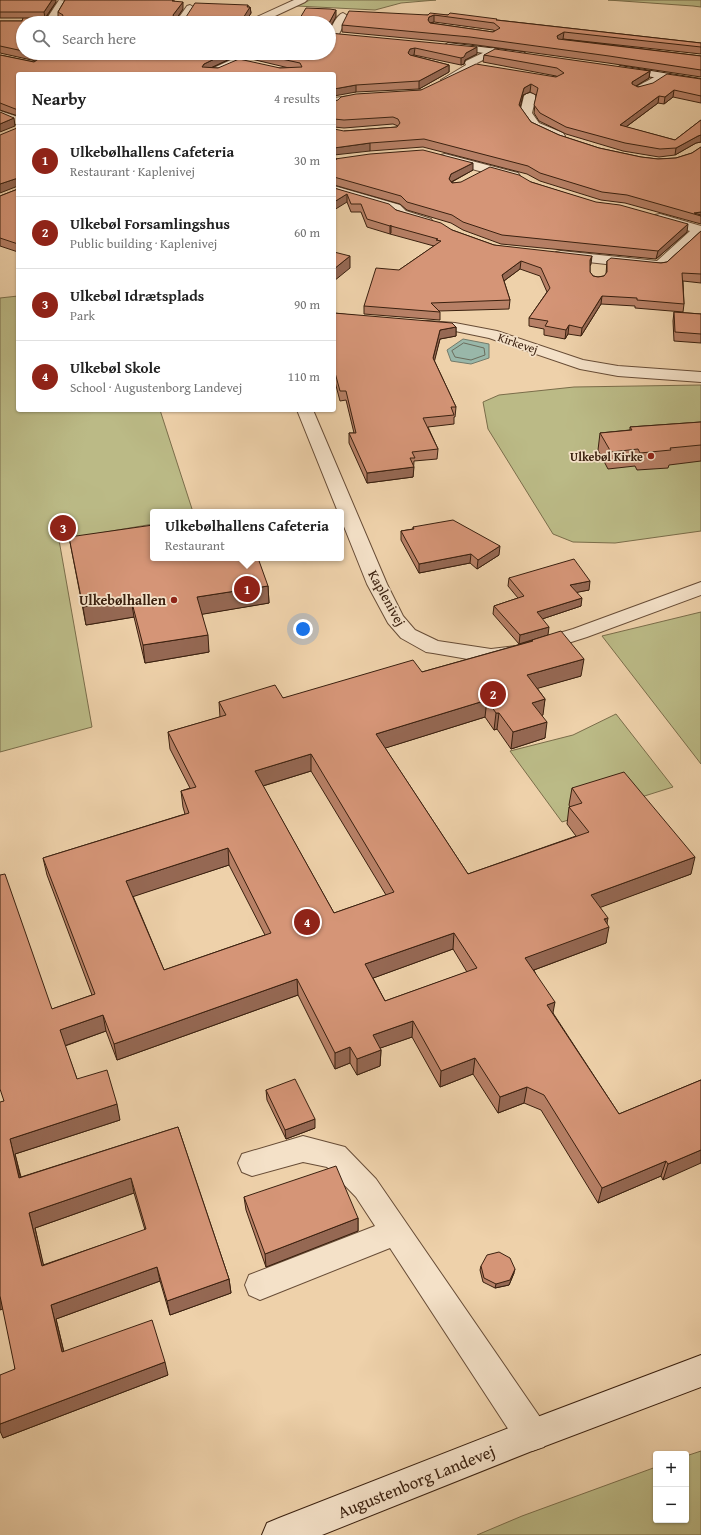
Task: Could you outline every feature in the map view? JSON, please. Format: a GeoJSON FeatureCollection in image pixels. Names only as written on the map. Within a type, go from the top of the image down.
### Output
{"type":"FeatureCollection","features":[{"type":"Feature","properties":{"kind":"street"},"geometry":{"type":"LineString","coordinates":[[267,16],[302,0]]}},
{"type":"Feature","properties":{"kind":"street"},"geometry":{"type":"LineString","coordinates":[[54,16],[63,2]]}},
{"type":"Feature","properties":{"kind":"street"},"geometry":{"type":"LineString","coordinates":[[185,16],[190,8]]}},
{"type":"Feature","properties":{"kind":"street"},"geometry":{"type":"LineString","coordinates":[[336,27],[343,16]]}},
{"type":"Feature","properties":{"kind":"street"},"geometry":{"type":"LineString","coordinates":[[336,36],[348,37]]}},
{"type":"Feature","properties":{"kind":"street"},"geometry":{"type":"LineString","coordinates":[[463,47],[471,37]]}},
{"type":"Feature","properties":{"kind":"street"},"geometry":{"type":"LineString","coordinates":[[440,45],[531,56]]}},
{"type":"Feature","properties":{"kind":"street"},"geometry":{"type":"LineString","coordinates":[[440,83],[469,68],[470,63],[493,51]]}},
{"type":"Feature","properties":{"kind":"street"},"geometry":{"type":"LineString","coordinates":[[213,72],[238,61],[252,64]]}},
{"type":"Feature","properties":{"kind":"street"},"geometry":{"type":"LineString","coordinates":[[607,66],[701,82]]}},
{"type":"Feature","properties":{"kind":"street"},"geometry":{"type":"LineString","coordinates":[[450,67],[486,68]]}},
{"type":"Feature","properties":{"kind":"street"},"geometry":{"type":"LineString","coordinates":[[638,90],[647,87],[663,76]]}},
{"type":"Feature","properties":{"kind":"street"},"geometry":{"type":"LineString","coordinates":[[336,100],[376,96],[371,85]]}},
{"type":"Feature","properties":{"kind":"street"},"geometry":{"type":"LineString","coordinates":[[530,96],[526,113],[534,125],[549,133],[570,140]]}},
{"type":"Feature","properties":{"kind":"street"},"geometry":{"type":"LineString","coordinates":[[0,114],[16,120]]}},
{"type":"Feature","properties":{"kind":"street"},"geometry":{"type":"LineString","coordinates":[[430,154],[523,178]]}},
{"type":"Feature","properties":{"kind":"street"},"geometry":{"type":"LineString","coordinates":[[468,179],[487,169]]}},
{"type":"Feature","properties":{"kind":"street"},"geometry":{"type":"LineString","coordinates":[[336,191],[395,208],[401,214],[439,225]]}},
{"type":"Feature","properties":{"kind":"street"},"geometry":{"type":"LineString","coordinates":[[649,215],[700,230],[660,266],[655,272],[654,281]]}},
{"type":"Feature","properties":{"kind":"street"},"geometry":{"type":"LineString","coordinates":[[545,254],[660,266]]}},
{"type":"Feature","properties":{"kind":"street"},"geometry":{"type":"LineString","coordinates":[[597,274],[598,268],[606,260]]}},
{"type":"Feature","properties":{"kind":"street","name":"Kirkevej"},"geometry":{"type":"LineString","coordinates":[[416,324],[455,327],[492,334],[580,364],[618,371],[701,377]]}},
{"type":"Feature","properties":{"kind":"street","name":"Kaplenivej"},"geometry":{"type":"LineString","coordinates":[[306,412],[377,584],[395,619],[408,634],[433,647],[491,656],[518,652],[580,633],[701,588]]}},
{"type":"Feature","properties":{"kind":"street"},"geometry":{"type":"LineString","coordinates":[[252,1163],[303,1149],[336,1156],[366,1188],[532,1435]]}},
{"type":"Feature","properties":{"kind":"street"},"geometry":{"type":"LineString","coordinates":[[260,1285],[396,1232]]}},
{"type":"Feature","properties":{"kind":"street","name":"Augustenborg Landevej"},"geometry":{"type":"LineString","coordinates":[[279,1535],[532,1435],[701,1371]]}},
{"type":"Feature","properties":{"kind":"shaded area"},"geometry":{"type":"Polygon","coordinates":[[[310,0],[436,0],[401,3],[375,10],[297,6],[310,0]]]}},
{"type":"Feature","properties":{"kind":"shaded area"},"geometry":{"type":"Polygon","coordinates":[[[608,0],[701,0],[701,7],[693,6],[608,0]]]}},
{"type":"Feature","properties":{"kind":"shaded area"},"geometry":{"type":"Polygon","coordinates":[[[16,296],[16,412],[161,412],[192,509],[150,509],[150,525],[59,540],[92,727],[0,752],[0,298],[16,296]]]}},
{"type":"Feature","properties":{"kind":"shaded area"},"geometry":{"type":"Polygon","coordinates":[[[701,385],[701,531],[615,543],[573,542],[553,534],[488,429],[483,402],[499,395],[574,387],[701,385]]]}},
{"type":"Feature","properties":{"kind":"shaded area"},"geometry":{"type":"Polygon","coordinates":[[[701,612],[701,764],[602,636],[701,612]]]}},
{"type":"Feature","properties":{"kind":"shaded area"},"geometry":{"type":"Polygon","coordinates":[[[616,714],[673,787],[562,822],[510,751],[573,735],[616,714]]]}},
{"type":"Feature","properties":{"kind":"shaded area"},"geometry":{"type":"Polygon","coordinates":[[[701,1451],[701,1535],[477,1535],[522,1516],[653,1468],[653,1523],[689,1523],[689,1455],[701,1451]]]}},
{"type":"Feature","properties":{"kind":"water"},"geometry":{"type":"Polygon","coordinates":[[[463,339],[489,344],[489,358],[471,364],[451,361],[447,350],[463,339]]]}},
{"type":"Feature","properties":{"kind":"building"},"geometry":{"type":"Polygon","coordinates":[[[0,0],[52,0],[44,12],[0,12],[0,0]]]}},
{"type":"Feature","properties":{"kind":"building"},"geometry":{"type":"Polygon","coordinates":[[[65,0],[173,0],[172,1],[183,2],[173,16],[63,16],[58,12],[65,0]]]}},
{"type":"Feature","properties":{"kind":"building"},"geometry":{"type":"Polygon","coordinates":[[[195,3],[248,5],[247,7],[250,7],[244,16],[187,16],[195,3]]]}},
{"type":"Feature","properties":{"kind":"building"},"geometry":{"type":"Polygon","coordinates":[[[306,8],[336,10],[333,16],[301,16],[306,8]]]}},
{"type":"Feature","properties":{"kind":"building"},"geometry":{"type":"Polygon","coordinates":[[[349,11],[428,15],[430,13],[448,15],[450,13],[497,19],[496,20],[701,43],[701,47],[564,32],[557,36],[558,39],[701,56],[701,70],[470,37],[342,25],[349,11]],[[434,15],[429,17],[428,20],[430,23],[493,32],[500,28],[494,23],[434,15]]]}},
{"type":"Feature","properties":{"kind":"building"},"geometry":{"type":"Polygon","coordinates":[[[0,21],[16,21],[16,49],[0,46],[0,21]]]}},
{"type":"Feature","properties":{"kind":"building"},"geometry":{"type":"Polygon","coordinates":[[[336,34],[477,47],[466,53],[464,57],[461,58],[415,48],[410,49],[408,53],[410,55],[449,65],[419,81],[356,85],[336,89],[336,72],[16,72],[16,109],[0,103],[0,55],[16,58],[16,60],[34,62],[37,60],[212,60],[204,64],[202,67],[218,68],[237,60],[244,60],[280,68],[302,67],[300,63],[286,60],[336,60],[336,34]]]}},
{"type":"Feature","properties":{"kind":"building"},"geometry":{"type":"Polygon","coordinates":[[[495,49],[650,71],[632,82],[632,84],[638,87],[653,83],[667,74],[701,79],[701,96],[674,90],[665,97],[659,96],[620,125],[675,140],[701,120],[701,135],[676,148],[660,149],[625,143],[566,127],[540,113],[534,105],[538,88],[531,84],[524,88],[519,105],[531,122],[559,135],[599,148],[658,159],[676,158],[692,153],[701,147],[701,212],[694,213],[701,216],[627,195],[602,192],[540,173],[528,166],[424,139],[370,143],[336,148],[336,129],[344,131],[397,127],[400,123],[398,119],[393,117],[336,119],[336,100],[341,97],[356,94],[421,90],[476,64],[556,77],[564,73],[557,68],[484,55],[495,49]]]}},
{"type":"Feature","properties":{"kind":"building"},"geometry":{"type":"Polygon","coordinates":[[[0,112],[14,118],[0,124],[0,112]]]}},
{"type":"Feature","properties":{"kind":"building"},"geometry":{"type":"Polygon","coordinates":[[[16,128],[16,179],[0,184],[0,135],[16,128]]]}},
{"type":"Feature","properties":{"kind":"building"},"geometry":{"type":"Polygon","coordinates":[[[423,150],[473,163],[451,174],[449,179],[452,183],[461,182],[490,167],[519,175],[531,182],[596,202],[620,205],[688,224],[658,251],[502,235],[463,222],[452,215],[407,202],[401,196],[336,178],[336,159],[370,154],[423,150]]]}},
{"type":"Feature","properties":{"kind":"building"},"geometry":{"type":"Polygon","coordinates":[[[336,189],[389,204],[396,210],[441,223],[452,230],[494,245],[592,256],[590,260],[590,272],[593,276],[598,277],[604,276],[607,272],[607,261],[611,258],[661,263],[667,262],[701,231],[701,274],[682,273],[684,304],[637,300],[637,298],[602,296],[582,328],[569,325],[566,330],[545,326],[548,321],[529,318],[550,288],[541,268],[521,261],[502,275],[510,300],[431,303],[440,312],[364,306],[376,268],[399,270],[441,241],[367,219],[361,204],[351,204],[347,194],[336,201],[336,189]]]}},
{"type":"Feature","properties":{"kind":"building"},"geometry":{"type":"Polygon","coordinates":[[[16,190],[16,243],[0,238],[0,196],[16,190]]]}},
{"type":"Feature","properties":{"kind":"building"},"geometry":{"type":"Polygon","coordinates":[[[336,252],[350,256],[336,267],[336,252]]]}},
{"type":"Feature","properties":{"kind":"building"},"geometry":{"type":"Polygon","coordinates":[[[674,312],[701,314],[701,334],[675,332],[674,312]]]}},
{"type":"Feature","properties":{"kind":"building"},"geometry":{"type":"Polygon","coordinates":[[[336,313],[452,323],[456,327],[440,330],[433,358],[456,407],[451,407],[454,415],[423,418],[438,449],[412,452],[415,458],[410,458],[414,467],[367,473],[349,433],[356,433],[346,391],[340,391],[336,376],[336,313]]]}},
{"type":"Feature","properties":{"kind":"building"},"geometry":{"type":"Polygon","coordinates":[[[701,422],[701,445],[670,448],[671,450],[640,453],[638,449],[611,452],[600,433],[632,430],[630,427],[701,422]]]}},
{"type":"Feature","properties":{"kind":"building"},"geometry":{"type":"Polygon","coordinates":[[[453,520],[500,546],[478,560],[471,554],[419,564],[401,531],[414,529],[413,527],[453,520]]]}},
{"type":"Feature","properties":{"kind":"building","name":"Ulkebølhallen"},"geometry":{"type":"Polygon","coordinates":[[[150,525],[150,561],[259,561],[268,586],[197,597],[208,635],[143,645],[131,599],[83,607],[69,537],[150,525]]]}},
{"type":"Feature","properties":{"kind":"building"},"geometry":{"type":"Polygon","coordinates":[[[574,559],[590,581],[570,585],[582,598],[537,612],[549,627],[520,635],[494,606],[524,596],[509,578],[574,559]]]}},
{"type":"Feature","properties":{"kind":"building"},"geometry":{"type":"Polygon","coordinates":[[[561,631],[584,659],[527,675],[545,699],[532,703],[547,722],[513,732],[499,713],[496,713],[487,700],[376,734],[468,874],[589,832],[569,807],[582,803],[572,788],[624,772],[695,857],[591,895],[608,918],[604,919],[609,927],[525,958],[555,1002],[547,1005],[619,1114],[701,1080],[701,1150],[668,1164],[666,1161],[602,1188],[544,1095],[527,1087],[500,1097],[475,1058],[441,1071],[413,1021],[373,1035],[381,1050],[357,1059],[350,1047],[335,1053],[297,979],[114,1044],[103,1015],[60,1030],[77,1079],[107,1070],[117,1104],[10,1139],[19,1178],[178,1127],[229,1279],[167,1301],[157,1267],[51,1305],[62,1352],[152,1320],[165,1362],[0,1424],[0,1375],[15,1369],[0,1296],[0,1102],[4,1101],[0,1089],[0,875],[5,874],[52,1009],[95,994],[43,858],[189,813],[181,791],[196,787],[168,732],[226,715],[219,702],[275,685],[283,698],[413,660],[422,672],[533,641],[532,640],[561,631]],[[311,754],[255,771],[334,913],[394,892],[311,754]],[[228,848],[126,881],[164,970],[271,933],[228,848]],[[454,933],[365,964],[385,1001],[477,968],[454,933]],[[131,1178],[29,1213],[42,1266],[146,1229],[131,1178]]]}},
{"type":"Feature","properties":{"kind":"building"},"geometry":{"type":"Polygon","coordinates":[[[295,1079],[315,1119],[285,1130],[266,1090],[295,1079]]]}},
{"type":"Feature","properties":{"kind":"building"},"geometry":{"type":"Polygon","coordinates":[[[336,1166],[358,1218],[265,1254],[244,1197],[336,1166]]]}},
{"type":"Feature","properties":{"kind":"building"},"geometry":{"type":"Polygon","coordinates":[[[499,1252],[510,1258],[515,1269],[510,1280],[496,1284],[484,1278],[481,1266],[487,1255],[499,1252]]]}},
{"type":"Feature","properties":{"kind":"place","name":"Ulkebøl Kirke"},"geometry":{"type":"Point","coordinates":[651,456]}},
{"type":"Feature","properties":{"kind":"place","name":"Ulkebøl Idrætsplads"},"geometry":{"type":"Point","coordinates":[63,528]}},
{"type":"Feature","properties":{"kind":"place","name":"Ulkebølhallens Cafeteria"},"geometry":{"type":"Point","coordinates":[247,589]}},
{"type":"Feature","properties":{"kind":"place","name":"Ulkebølhallen"},"geometry":{"type":"Point","coordinates":[174,600]}},
{"type":"Feature","properties":{"kind":"place","name":"Ulkebøl Forsamlingshus"},"geometry":{"type":"Point","coordinates":[493,694]}},
{"type":"Feature","properties":{"kind":"place","name":"Ulkebøl Skole"},"geometry":{"type":"Point","coordinates":[307,922]}}]}
